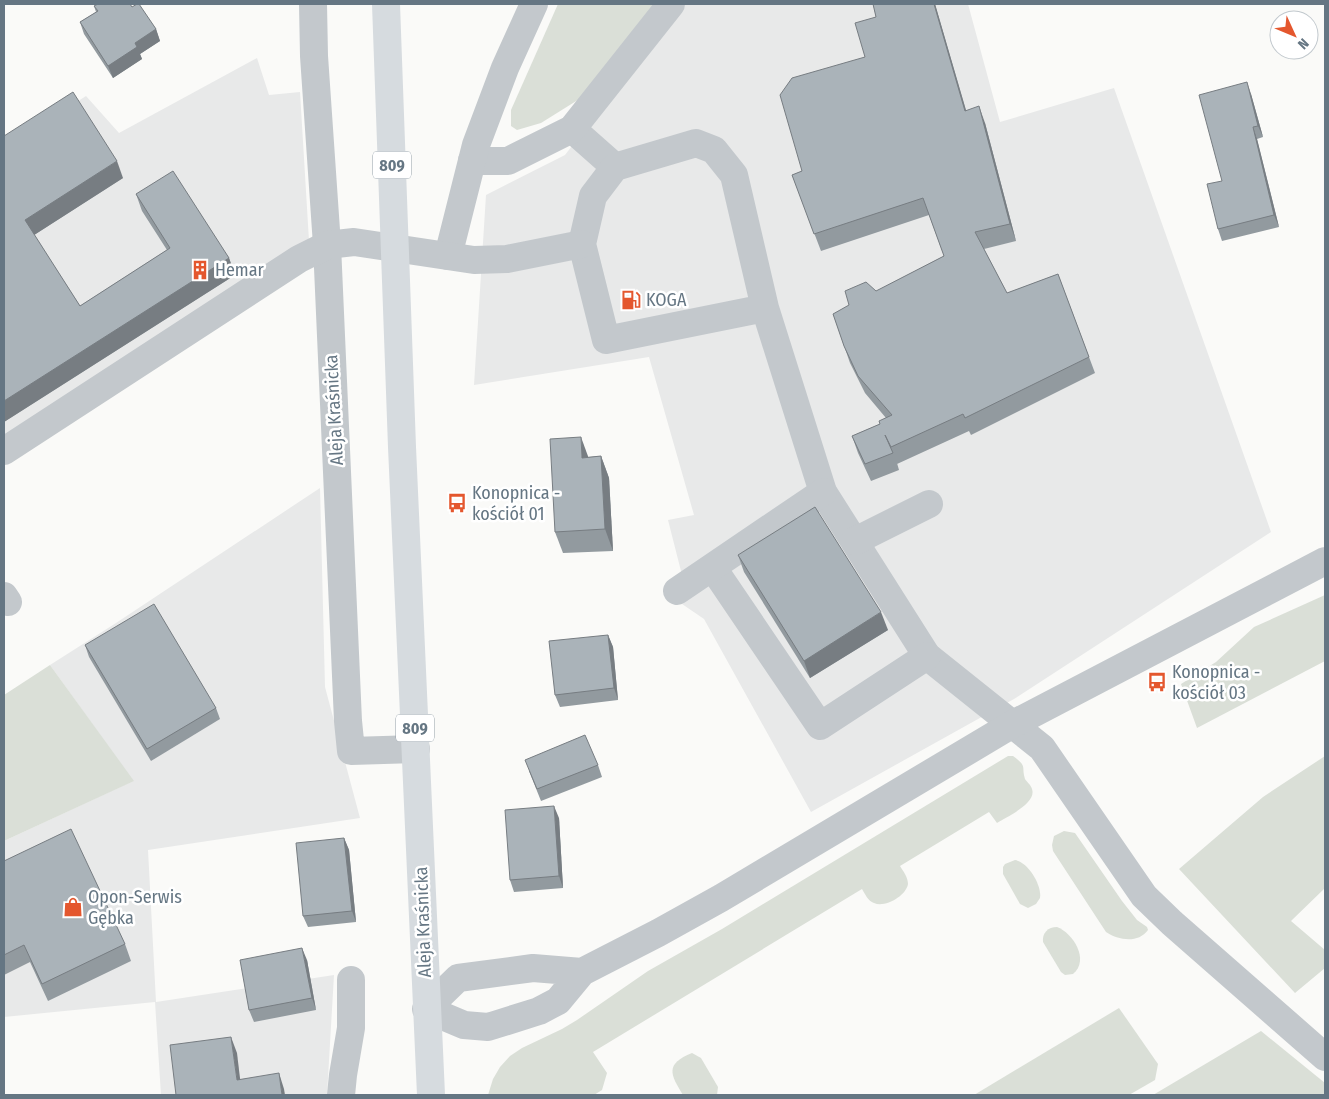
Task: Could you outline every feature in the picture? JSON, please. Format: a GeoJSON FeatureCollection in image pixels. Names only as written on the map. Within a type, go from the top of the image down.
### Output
{"type":"FeatureCollection","features":[{"type":"Feature","properties":{"kind":"main road","name":"Aleja Kraśnicka"},"geometry":{"type":"LineString","coordinates":[[386,8],[402,447],[431,1095]]}},
{"type":"Feature","properties":{"kind":"street","name":"Aleja Kraśnicka"},"geometry":{"type":"LineString","coordinates":[[313,4],[314,56],[327,245],[348,721],[351,752],[416,749]]}},
{"type":"Feature","properties":{"kind":"street"},"geometry":{"type":"LineString","coordinates":[[448,256],[476,145],[505,68],[534,4]]}},
{"type":"Feature","properties":{"kind":"street"},"geometry":{"type":"LineString","coordinates":[[472,161],[508,162],[572,129],[671,4]]}},
{"type":"Feature","properties":{"kind":"street"},"geometry":{"type":"LineString","coordinates":[[572,129],[615,167]]}},
{"type":"Feature","properties":{"kind":"street"},"geometry":{"type":"LineString","coordinates":[[765,308],[606,340],[582,244],[593,196],[615,167],[696,143],[714,150],[734,175],[765,308],[824,492],[927,656],[1042,748],[1144,896],[1172,923],[1325,1057]]}},
{"type":"Feature","properties":{"kind":"street"},"geometry":{"type":"LineString","coordinates":[[4,451],[299,259],[327,245],[354,242],[474,260],[507,259],[582,244]]}},
{"type":"Feature","properties":{"kind":"street"},"geometry":{"type":"LineString","coordinates":[[677,591],[824,492]]}},
{"type":"Feature","properties":{"kind":"street"},"geometry":{"type":"LineString","coordinates":[[855,542],[929,504]]}},
{"type":"Feature","properties":{"kind":"street"},"geometry":{"type":"LineString","coordinates":[[582,972],[533,968],[458,978],[426,1008],[464,1025],[488,1026],[539,1011],[558,1001],[582,972],[721,898],[1013,724],[1325,561]]}},
{"type":"Feature","properties":{"kind":"street"},"geometry":{"type":"LineString","coordinates":[[713,568],[820,726],[927,656]]}},
{"type":"Feature","properties":{"kind":"street"},"geometry":{"type":"LineString","coordinates":[[341,1095],[352,1028],[352,980]]}},
{"type":"Feature","properties":{"kind":"shaded area"},"geometry":{"type":"Polygon","coordinates":[[[558,4],[657,4],[589,93],[541,123],[517,130],[511,126],[511,110],[558,4]]]}},
{"type":"Feature","properties":{"kind":"shaded area"},"geometry":{"type":"Polygon","coordinates":[[[681,4],[968,4],[1000,122],[1114,88],[1271,532],[1014,699],[811,812],[704,619],[663,591],[683,579],[668,520],[694,515],[649,357],[474,385],[486,195],[565,155],[681,4]]]}},
{"type":"Feature","properties":{"kind":"shaded area"},"geometry":{"type":"Polygon","coordinates":[[[257,58],[269,95],[300,92],[309,241],[4,436],[4,149],[86,96],[119,133],[257,58]]]}},
{"type":"Feature","properties":{"kind":"shaded area"},"geometry":{"type":"Polygon","coordinates":[[[320,488],[325,687],[360,818],[148,850],[156,1002],[334,975],[327,1095],[161,1095],[155,1002],[4,1017],[4,841],[133,781],[50,665],[320,488]]]}},
{"type":"Feature","properties":{"kind":"shaded area"},"geometry":{"type":"Polygon","coordinates":[[[1325,595],[1325,661],[1197,728],[1181,684],[1216,662],[1254,627],[1325,595]]]}},
{"type":"Feature","properties":{"kind":"shaded area"},"geometry":{"type":"Polygon","coordinates":[[[50,665],[134,781],[4,841],[4,695],[50,665]]]}},
{"type":"Feature","properties":{"kind":"shaded area"},"geometry":{"type":"Polygon","coordinates":[[[1008,756],[1013,756],[1022,765],[1025,779],[1032,789],[1030,799],[1021,809],[997,823],[989,812],[900,866],[908,884],[899,897],[884,904],[874,903],[868,899],[862,889],[593,1052],[607,1073],[602,1090],[594,1095],[488,1095],[493,1079],[500,1067],[510,1056],[522,1048],[577,1020],[648,971],[722,929],[1008,756]]]}},
{"type":"Feature","properties":{"kind":"shaded area"},"geometry":{"type":"Polygon","coordinates":[[[1325,756],[1325,888],[1291,921],[1325,950],[1325,968],[1295,993],[1179,869],[1263,797],[1325,756]]]}},
{"type":"Feature","properties":{"kind":"shaded area"},"geometry":{"type":"Polygon","coordinates":[[[1064,831],[1075,833],[1122,901],[1137,920],[1147,927],[1148,930],[1144,934],[1133,939],[1122,939],[1106,932],[1053,851],[1054,836],[1064,831]]]}},
{"type":"Feature","properties":{"kind":"shaded area"},"geometry":{"type":"Polygon","coordinates":[[[1015,860],[1029,869],[1039,887],[1040,898],[1036,904],[1028,908],[1020,904],[1003,874],[1005,864],[1015,860]]]}},
{"type":"Feature","properties":{"kind":"shaded area"},"geometry":{"type":"Polygon","coordinates":[[[1057,927],[1074,941],[1080,955],[1078,968],[1073,974],[1065,975],[1061,972],[1043,942],[1046,931],[1057,927]]]}},
{"type":"Feature","properties":{"kind":"shaded area"},"geometry":{"type":"Polygon","coordinates":[[[1119,1008],[1158,1064],[1155,1080],[1129,1095],[974,1095],[1119,1008]]]}},
{"type":"Feature","properties":{"kind":"shaded area"},"geometry":{"type":"Polygon","coordinates":[[[1261,1031],[1325,1083],[1325,1095],[1153,1095],[1261,1031]]]}},
{"type":"Feature","properties":{"kind":"shaded area"},"geometry":{"type":"Polygon","coordinates":[[[692,1053],[701,1058],[718,1087],[717,1095],[683,1095],[675,1081],[672,1070],[677,1061],[692,1053]]]}},
{"type":"Feature","properties":{"kind":"building"},"geometry":{"type":"Polygon","coordinates":[[[98,4],[130,4],[132,7],[139,4],[156,29],[135,43],[137,47],[108,66],[80,22],[98,11],[94,6],[98,4]]]}},
{"type":"Feature","properties":{"kind":"building"},"geometry":{"type":"Polygon","coordinates":[[[873,4],[934,4],[965,111],[979,106],[1010,224],[975,232],[1007,293],[1058,274],[1089,357],[965,418],[963,414],[891,447],[885,435],[893,453],[865,464],[852,436],[880,424],[879,421],[892,415],[858,376],[844,346],[833,314],[849,305],[845,291],[866,282],[876,291],[944,256],[923,198],[814,234],[792,175],[802,171],[780,95],[792,78],[865,57],[855,23],[876,17],[873,4]]]}},
{"type":"Feature","properties":{"kind":"building"},"geometry":{"type":"Polygon","coordinates":[[[1247,82],[1258,126],[1253,127],[1274,215],[1218,229],[1207,184],[1222,181],[1199,95],[1247,82]]]}},
{"type":"Feature","properties":{"kind":"building","name":"Hemar"},"geometry":{"type":"Polygon","coordinates":[[[73,92],[117,161],[25,220],[80,306],[170,248],[136,194],[173,171],[229,258],[4,401],[4,136],[73,92]]]}},
{"type":"Feature","properties":{"kind":"building"},"geometry":{"type":"Polygon","coordinates":[[[581,437],[582,458],[601,456],[605,529],[555,532],[550,439],[581,437]]]}},
{"type":"Feature","properties":{"kind":"building"},"geometry":{"type":"Polygon","coordinates":[[[815,507],[881,612],[804,661],[738,555],[815,507]]]}},
{"type":"Feature","properties":{"kind":"building"},"geometry":{"type":"Polygon","coordinates":[[[154,604],[216,708],[147,749],[85,645],[154,604]]]}},
{"type":"Feature","properties":{"kind":"building"},"geometry":{"type":"Polygon","coordinates":[[[608,635],[614,688],[555,695],[549,641],[608,635]]]}},
{"type":"Feature","properties":{"kind":"building"},"geometry":{"type":"Polygon","coordinates":[[[585,735],[598,765],[537,789],[525,760],[585,735]]]}},
{"type":"Feature","properties":{"kind":"building"},"geometry":{"type":"Polygon","coordinates":[[[554,806],[559,876],[510,880],[505,810],[554,806]]]}},
{"type":"Feature","properties":{"kind":"building","name":"Opon-Serwis Gębka"},"geometry":{"type":"Polygon","coordinates":[[[71,829],[125,944],[42,984],[24,945],[4,955],[4,861],[71,829]]]}},
{"type":"Feature","properties":{"kind":"building"},"geometry":{"type":"Polygon","coordinates":[[[344,838],[352,911],[303,916],[296,843],[344,838]]]}},
{"type":"Feature","properties":{"kind":"building"},"geometry":{"type":"Polygon","coordinates":[[[302,948],[312,998],[249,1010],[240,960],[302,948]]]}},
{"type":"Feature","properties":{"kind":"building"},"geometry":{"type":"Polygon","coordinates":[[[231,1037],[237,1080],[279,1073],[282,1095],[176,1095],[170,1045],[231,1037]]]}},
{"type":"Feature","properties":{"kind":"place","name":"Hemar"},"geometry":{"type":"Point","coordinates":[200,270]}},
{"type":"Feature","properties":{"kind":"place","name":"KOGA"},"geometry":{"type":"Point","coordinates":[631,300]}},
{"type":"Feature","properties":{"kind":"place","name":"Konopnica - kościół 01"},"geometry":{"type":"Point","coordinates":[457,503]}},
{"type":"Feature","properties":{"kind":"place","name":"Konopnica - kościół 03"},"geometry":{"type":"Point","coordinates":[1157,682]}},
{"type":"Feature","properties":{"kind":"place","name":"Opon-Serwis Gębka"},"geometry":{"type":"Point","coordinates":[73,907]}}]}
